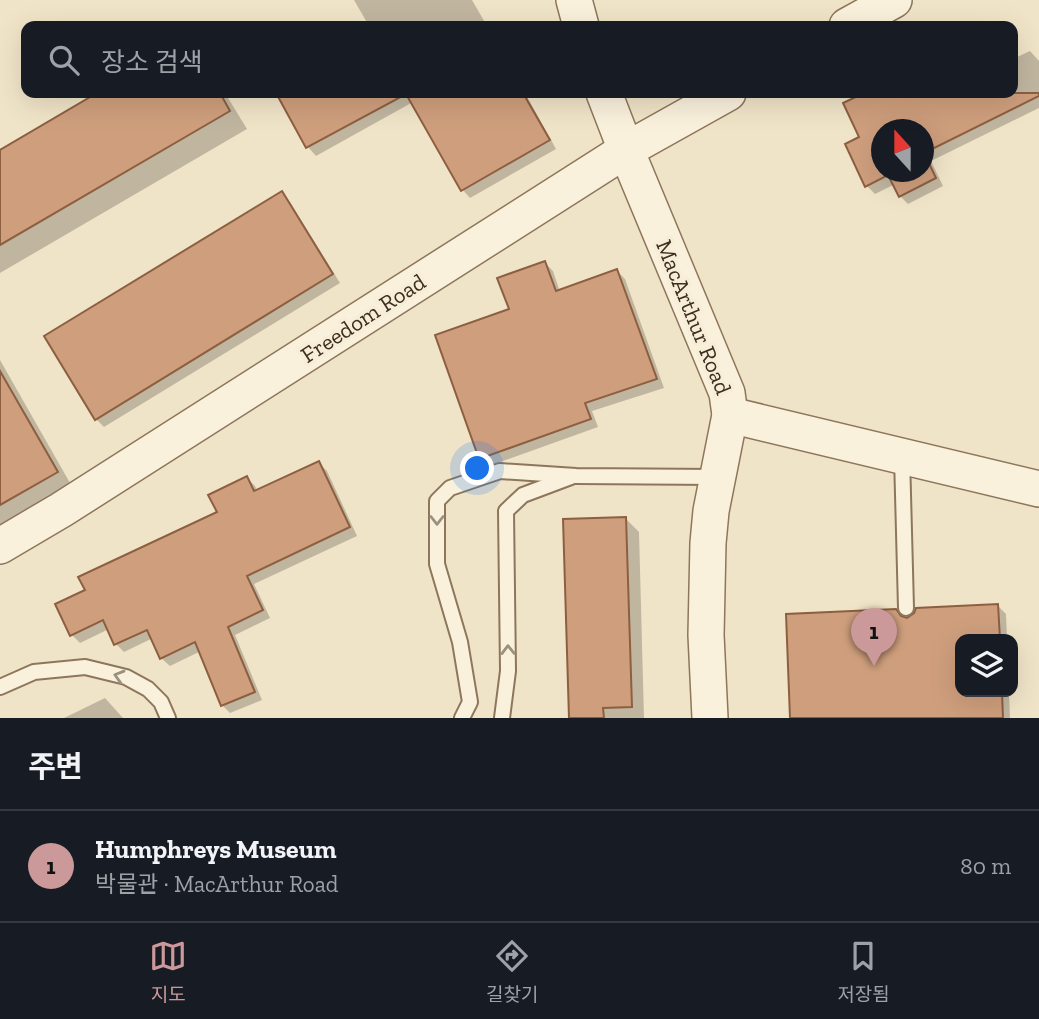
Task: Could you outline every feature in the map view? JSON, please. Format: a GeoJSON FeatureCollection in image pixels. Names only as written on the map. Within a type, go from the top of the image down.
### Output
{"type":"FeatureCollection","features":[{"type":"Feature","properties":{"kind":"street"},"geometry":{"type":"LineString","coordinates":[[573,0],[579,21]]}},
{"type":"Feature","properties":{"kind":"street"},"geometry":{"type":"LineString","coordinates":[[856,21],[894,0]]}},
{"type":"Feature","properties":{"kind":"street","name":"MacArthur Road"},"geometry":{"type":"LineString","coordinates":[[606,98],[727,393],[730,415],[711,510],[708,543],[706,635],[710,718]]}},
{"type":"Feature","properties":{"kind":"street","name":"Freedom Road"},"geometry":{"type":"LineString","coordinates":[[0,546],[85,495],[626,150],[719,98]]}},
{"type":"Feature","properties":{"kind":"street"},"geometry":{"type":"LineString","coordinates":[[730,415],[1039,489]]}},
{"type":"Feature","properties":{"kind":"lane"},"geometry":{"type":"LineString","coordinates":[[902,456],[906,608]]}},
{"type":"Feature","properties":{"kind":"lane"},"geometry":{"type":"LineString","coordinates":[[462,718],[470,702],[460,642],[437,564],[437,500],[450,488],[500,471],[576,476],[719,477]]}},
{"type":"Feature","properties":{"kind":"lane"},"geometry":{"type":"LineString","coordinates":[[502,718],[508,671],[506,511],[523,495],[576,476]]}},
{"type":"Feature","properties":{"kind":"lane"},"geometry":{"type":"LineString","coordinates":[[0,687],[34,671],[85,667],[126,677],[148,689],[161,702],[168,718]]}},
{"type":"Feature","properties":{"kind":"building"},"geometry":{"type":"Polygon","coordinates":[[[1018,93],[1039,93],[1039,96],[934,148],[934,119],[871,119],[871,182],[875,182],[865,187],[845,144],[859,137],[843,103],[854,98],[1018,98],[1018,93]]]}},
{"type":"Feature","properties":{"kind":"building"},"geometry":{"type":"Polygon","coordinates":[[[88,98],[223,98],[230,111],[0,245],[0,150],[88,98]]]}},
{"type":"Feature","properties":{"kind":"building"},"geometry":{"type":"Polygon","coordinates":[[[279,98],[399,98],[306,148],[279,98]]]}},
{"type":"Feature","properties":{"kind":"building"},"geometry":{"type":"Polygon","coordinates":[[[408,98],[526,98],[550,140],[461,191],[408,98]]]}},
{"type":"Feature","properties":{"kind":"building"},"geometry":{"type":"Polygon","coordinates":[[[892,182],[928,182],[899,197],[892,182]]]}},
{"type":"Feature","properties":{"kind":"building"},"geometry":{"type":"Polygon","coordinates":[[[282,191],[333,274],[95,420],[44,336],[282,191]]]}},
{"type":"Feature","properties":{"kind":"building"},"geometry":{"type":"Polygon","coordinates":[[[545,261],[556,291],[617,269],[657,379],[585,403],[591,419],[479,459],[435,335],[509,309],[497,278],[545,261]]]}},
{"type":"Feature","properties":{"kind":"building"},"geometry":{"type":"Polygon","coordinates":[[[0,371],[58,472],[0,505],[0,371]]]}},
{"type":"Feature","properties":{"kind":"building"},"geometry":{"type":"Polygon","coordinates":[[[319,461],[350,527],[247,576],[263,610],[228,627],[255,692],[221,706],[195,642],[160,659],[147,630],[114,645],[103,620],[70,636],[55,604],[85,590],[78,577],[217,512],[208,495],[247,476],[254,491],[319,461]]]}},
{"type":"Feature","properties":{"kind":"building"},"geometry":{"type":"Polygon","coordinates":[[[626,517],[632,707],[603,708],[604,718],[569,718],[563,519],[626,517]]]}},
{"type":"Feature","properties":{"kind":"building"},"geometry":{"type":"Polygon","coordinates":[[[998,604],[1000,634],[955,634],[955,697],[1002,697],[1003,718],[790,718],[786,614],[896,609],[901,616],[907,618],[916,608],[998,604]]]}},
{"type":"Feature","properties":{"kind":"place","name":"Humphreys Museum"},"geometry":{"type":"Point","coordinates":[874,666]}}]}
